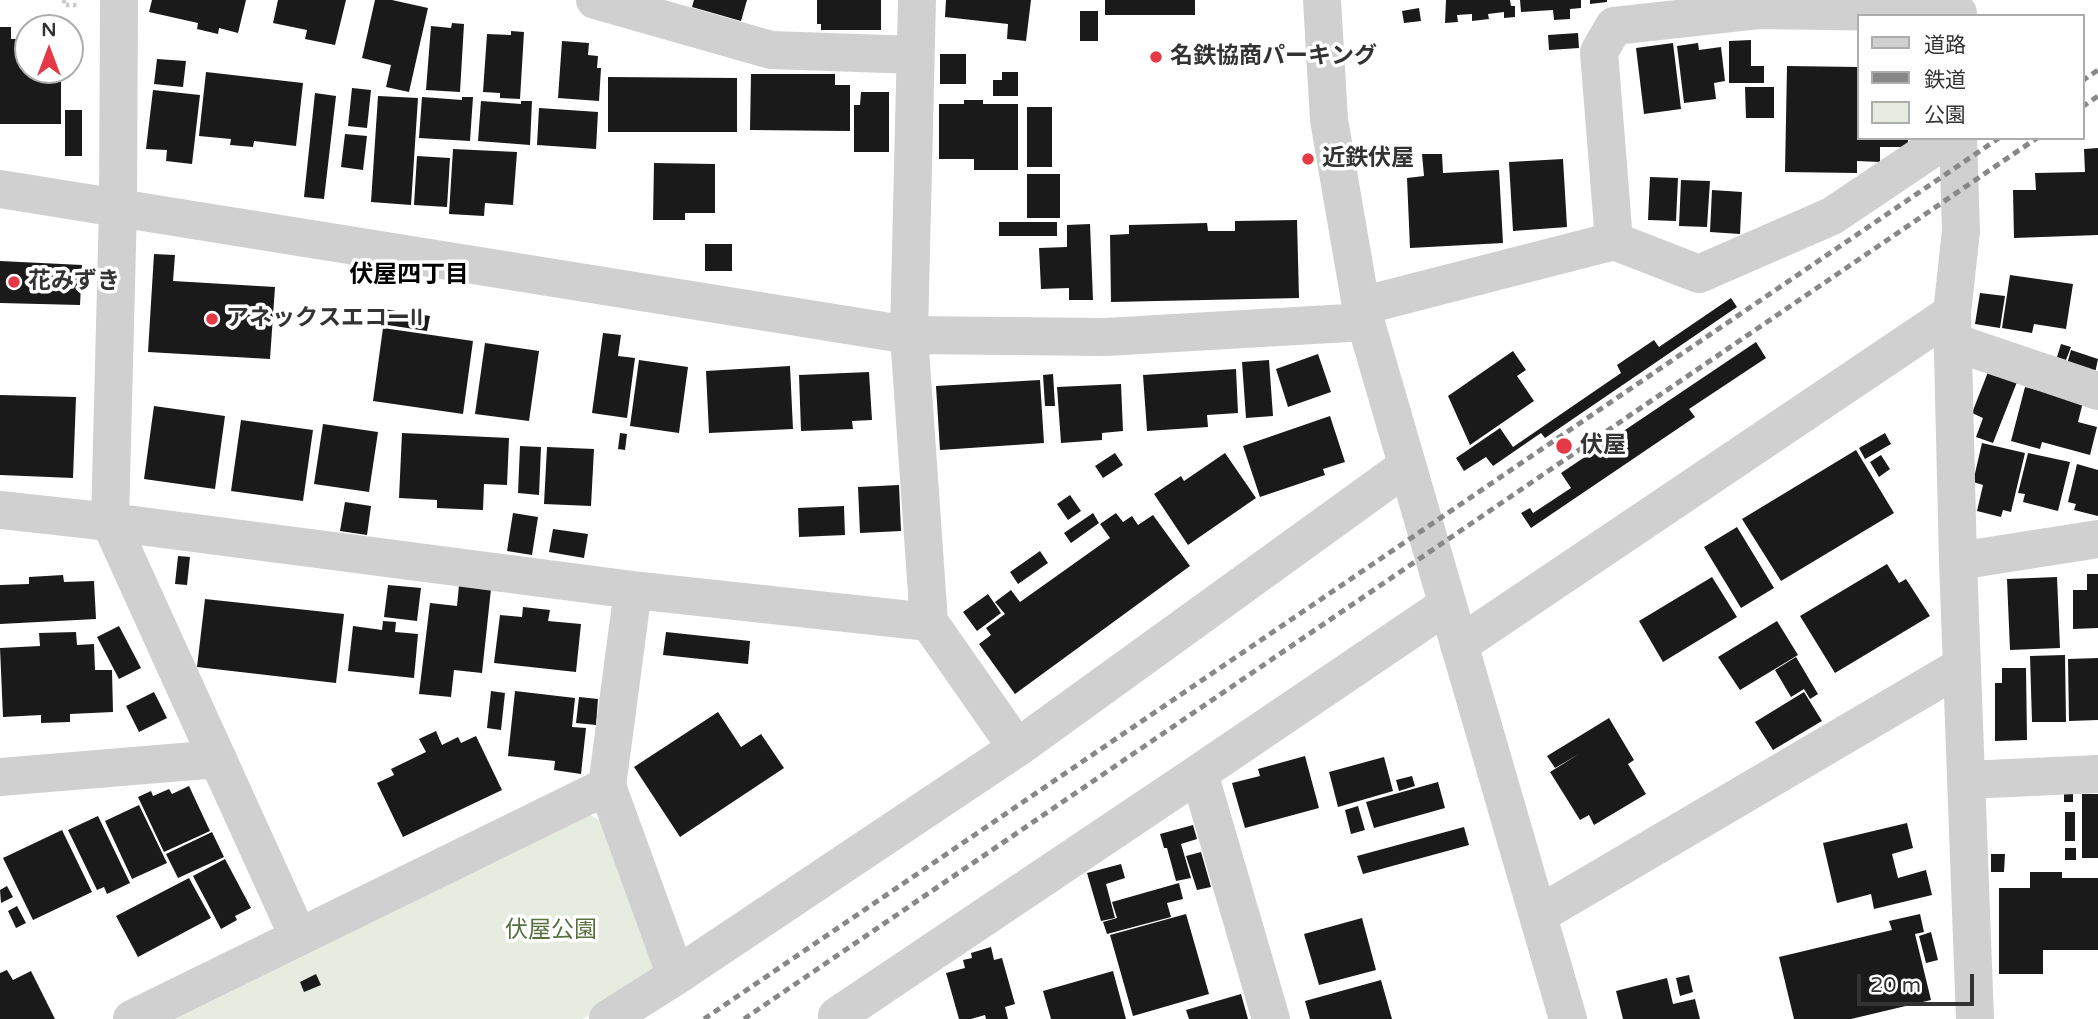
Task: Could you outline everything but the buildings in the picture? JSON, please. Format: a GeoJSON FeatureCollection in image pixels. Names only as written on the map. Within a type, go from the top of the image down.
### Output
{"type":"FeatureCollection","features":[{"type":"Feature","properties":{"kind":"street"},"geometry":{"type":"LineString","coordinates":[[119,0],[118,207],[110,522],[298,936]]}},
{"type":"Feature","properties":{"kind":"street"},"geometry":{"type":"LineString","coordinates":[[595,0],[771,50],[915,55]]}},
{"type":"Feature","properties":{"kind":"street"},"geometry":{"type":"LineString","coordinates":[[917,0],[908,335],[929,622],[1017,748]]}},
{"type":"Feature","properties":{"kind":"street"},"geometry":{"type":"LineString","coordinates":[[1322,0],[1329,120],[1363,314],[1568,1019]]}},
{"type":"Feature","properties":{"kind":"street"},"geometry":{"type":"LineString","coordinates":[[1614,241],[1599,52],[1614,26],[1758,10],[1958,10]]}},
{"type":"Feature","properties":{"kind":"street"},"geometry":{"type":"LineString","coordinates":[[0,189],[908,335],[1106,337],[1363,314],[1614,241],[1699,274],[1832,216],[1945,140]]}},
{"type":"Feature","properties":{"kind":"street"},"geometry":{"type":"LineString","coordinates":[[1958,140],[1961,230],[1952,327],[1975,1019]]}},
{"type":"Feature","properties":{"kind":"street"},"geometry":{"type":"LineString","coordinates":[[1952,327],[2098,391]]}},
{"type":"Feature","properties":{"kind":"street"},"geometry":{"type":"LineString","coordinates":[[1459,645],[1952,327]]}},
{"type":"Feature","properties":{"kind":"street"},"geometry":{"type":"LineString","coordinates":[[608,1019],[1017,748],[1407,466]]}},
{"type":"Feature","properties":{"kind":"street"},"geometry":{"type":"LineString","coordinates":[[0,510],[633,590],[929,622]]}},
{"type":"Feature","properties":{"kind":"street"},"geometry":{"type":"LineString","coordinates":[[1958,561],[2098,539]]}},
{"type":"Feature","properties":{"kind":"street"},"geometry":{"type":"LineString","coordinates":[[633,590],[607,786],[676,976]]}},
{"type":"Feature","properties":{"kind":"street"},"geometry":{"type":"LineString","coordinates":[[838,1019],[837,1016],[1447,605]]}},
{"type":"Feature","properties":{"kind":"street"},"geometry":{"type":"LineString","coordinates":[[1538,915],[1962,666]]}},
{"type":"Feature","properties":{"kind":"street"},"geometry":{"type":"LineString","coordinates":[[0,776],[218,759]]}},
{"type":"Feature","properties":{"kind":"street"},"geometry":{"type":"LineString","coordinates":[[1199,773],[1272,1019]]}},
{"type":"Feature","properties":{"kind":"street"},"geometry":{"type":"LineString","coordinates":[[1966,780],[2098,774]]}},
{"type":"Feature","properties":{"kind":"street"},"geometry":{"type":"LineString","coordinates":[[132,1019],[607,786]]}},
{"type":"Feature","properties":{"kind":"green space","name":"伏屋公園"},"geometry":{"type":"Polygon","coordinates":[[[590,815],[605,823],[657,974],[583,1019],[176,1019],[590,815]]]}},
{"type":"Feature","properties":{"kind":"railway"},"geometry":{"type":"LineString","coordinates":[[2084,80],[2098,70]]}},
{"type":"Feature","properties":{"kind":"railway"},"geometry":{"type":"LineString","coordinates":[[2084,106],[2098,96]]}},
{"type":"Feature","properties":{"kind":"railway"},"geometry":{"type":"LineString","coordinates":[[704,1019],[1996,140]]}},
{"type":"Feature","properties":{"kind":"railway"},"geometry":{"type":"LineString","coordinates":[[744,1019],[2034,140]]}},
{"type":"Feature","properties":{"kind":"place","name":"名鉄協商パーキング"},"geometry":{"type":"Point","coordinates":[1156,57]}},
{"type":"Feature","properties":{"kind":"place","name":"近鉄伏屋"},"geometry":{"type":"Point","coordinates":[1308,159]}},
{"type":"Feature","properties":{"kind":"place","name":"花みずき"},"geometry":{"type":"Point","coordinates":[14,282]}},
{"type":"Feature","properties":{"kind":"place","name":"アネックスエコーII"},"geometry":{"type":"Point","coordinates":[212,319]}},
{"type":"Feature","properties":{"kind":"place","name":"伏屋"},"geometry":{"type":"Point","coordinates":[1564,446]}},
{"type":"Feature","properties":{"kind":"district","name":"伏屋四丁目"},"geometry":{"type":"Point","coordinates":[409,276]}}]}
